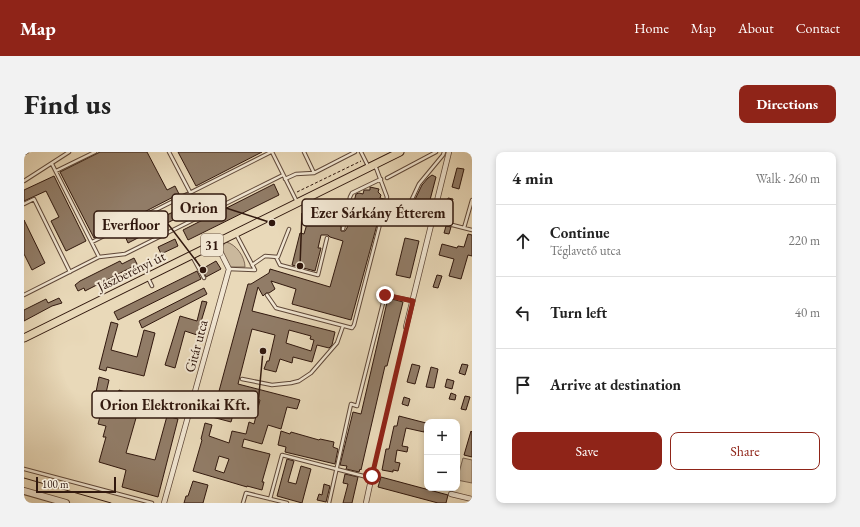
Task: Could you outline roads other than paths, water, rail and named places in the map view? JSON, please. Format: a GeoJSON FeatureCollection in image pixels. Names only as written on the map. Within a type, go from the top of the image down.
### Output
{"type":"FeatureCollection","features":[{"type":"Feature","properties":{"kind":"main road","name":"Jászberényi út"},"geometry":{"type":"LineString","coordinates":[[24,338],[400,152]]}},
{"type":"Feature","properties":{"kind":"street"},"geometry":{"type":"LineString","coordinates":[[406,327],[450,152]]}},
{"type":"Feature","properties":{"kind":"street"},"geometry":{"type":"LineString","coordinates":[[216,243],[229,269]]}},
{"type":"Feature","properties":{"kind":"street","name":"Gitár utca"},"geometry":{"type":"LineString","coordinates":[[164,503],[229,269]]}},
{"type":"Feature","properties":{"kind":"street"},"geometry":{"type":"LineString","coordinates":[[366,503],[372,477]]}},
{"type":"Feature","properties":{"kind":"street"},"geometry":{"type":"LineString","coordinates":[[24,491],[66,503]]}},
{"type":"Feature","properties":{"kind":"street"},"geometry":{"type":"LineString","coordinates":[[452,494],[472,499]]}},
{"type":"Feature","properties":{"kind":"lane"},"geometry":{"type":"LineString","coordinates":[[24,181],[69,152]]}},
{"type":"Feature","properties":{"kind":"lane"},"geometry":{"type":"LineString","coordinates":[[56,171],[95,152]]}},
{"type":"Feature","properties":{"kind":"lane"},"geometry":{"type":"LineString","coordinates":[[169,152],[202,216]]}},
{"type":"Feature","properties":{"kind":"lane"},"geometry":{"type":"LineString","coordinates":[[92,242],[272,152],[297,203]]}},
{"type":"Feature","properties":{"kind":"lane"},"geometry":{"type":"LineString","coordinates":[[304,152],[314,173]]}},
{"type":"Feature","properties":{"kind":"lane"},"geometry":{"type":"LineString","coordinates":[[285,179],[296,174],[314,173],[355,152]]}},
{"type":"Feature","properties":{"kind":"lane"},"geometry":{"type":"LineString","coordinates":[[267,296],[276,308],[352,328],[354,325],[387,197],[381,179],[372,166],[364,159],[361,152]]}},
{"type":"Feature","properties":{"kind":"lane"},"geometry":{"type":"LineString","coordinates":[[387,178],[436,152]]}},
{"type":"Feature","properties":{"kind":"lane"},"geometry":{"type":"LineString","coordinates":[[412,199],[420,184],[444,154],[444,158],[448,159]]}},
{"type":"Feature","properties":{"kind":"lane"},"geometry":{"type":"LineString","coordinates":[[52,164],[100,257]]}},
{"type":"Feature","properties":{"kind":"lane"},"geometry":{"type":"LineString","coordinates":[[24,295],[100,257],[125,254],[283,174]]}},
{"type":"Feature","properties":{"kind":"lane"},"geometry":{"type":"LineString","coordinates":[[343,229],[352,193],[381,179]]}},
{"type":"Feature","properties":{"kind":"lane"},"geometry":{"type":"LineString","coordinates":[[24,204],[34,199],[70,272]]}},
{"type":"Feature","properties":{"kind":"lane"},"geometry":{"type":"LineString","coordinates":[[464,228],[472,200]]}},
{"type":"Feature","properties":{"kind":"lane"},"geometry":{"type":"LineString","coordinates":[[433,220],[472,230]]}},
{"type":"Feature","properties":{"kind":"lane"},"geometry":{"type":"LineString","coordinates":[[252,265],[265,256],[276,257],[280,254],[289,229]]}},
{"type":"Feature","properties":{"kind":"lane"},"geometry":{"type":"LineString","coordinates":[[229,269],[255,270],[236,233]]}},
{"type":"Feature","properties":{"kind":"lane"},"geometry":{"type":"LineString","coordinates":[[276,257],[280,265],[318,275],[327,238]]}},
{"type":"Feature","properties":{"kind":"lane"},"geometry":{"type":"LineString","coordinates":[[192,255],[204,278]]}},
{"type":"Feature","properties":{"kind":"lane"},"geometry":{"type":"LineString","coordinates":[[147,277],[152,286]]}},
{"type":"Feature","properties":{"kind":"lane"},"geometry":{"type":"LineString","coordinates":[[329,503],[351,404],[357,406],[385,295],[413,301]]}},
{"type":"Feature","properties":{"kind":"lane"},"geometry":{"type":"LineString","coordinates":[[242,379],[272,385],[299,381],[311,373],[337,343],[343,326]]}},
{"type":"Feature","properties":{"kind":"lane"},"geometry":{"type":"LineString","coordinates":[[270,499],[282,455],[372,477]]}},
{"type":"Feature","properties":{"kind":"lane"},"geometry":{"type":"LineString","coordinates":[[24,469],[152,503]]}},
{"type":"Feature","properties":{"kind":"lane"},"geometry":{"type":"LineString","coordinates":[[243,503],[246,493],[287,503]]}},
{"type":"Feature","properties":{"kind":"tram line"},"geometry":{"type":"LineString","coordinates":[[24,478],[111,503]]}},
{"type":"Feature","properties":{"kind":"railway"},"geometry":{"type":"LineString","coordinates":[[24,155],[29,152]]}},
{"type":"Feature","properties":{"kind":"place","name":"Orion"},"geometry":{"type":"Point","coordinates":[272,223]}},
{"type":"Feature","properties":{"kind":"place","name":"Ezer Sárkány Étterem"},"geometry":{"type":"Point","coordinates":[300,266]}},
{"type":"Feature","properties":{"kind":"place","name":"Everfloor"},"geometry":{"type":"Point","coordinates":[203,270]}},
{"type":"Feature","properties":{"kind":"place","name":"Orion Elektronikai Kft."},"geometry":{"type":"Point","coordinates":[263,351]}}]}
